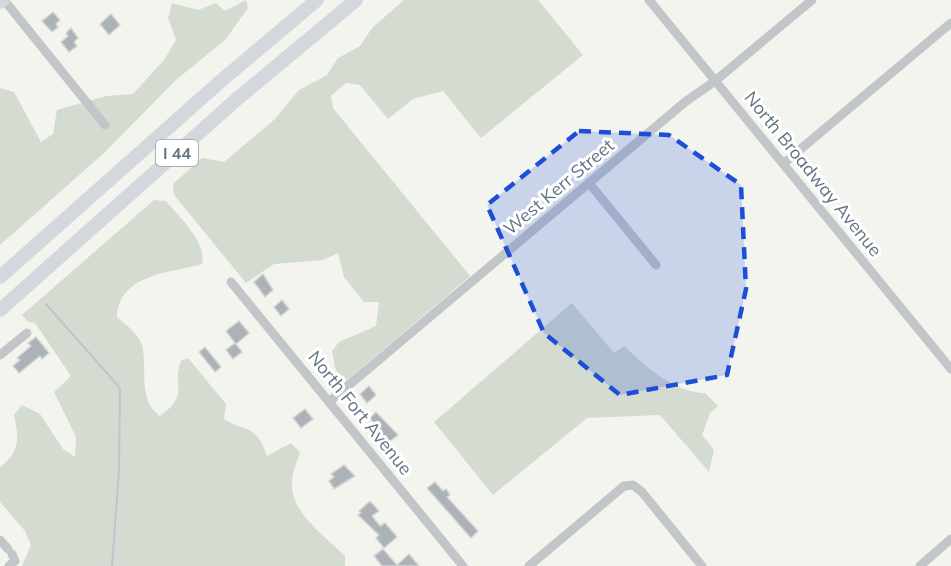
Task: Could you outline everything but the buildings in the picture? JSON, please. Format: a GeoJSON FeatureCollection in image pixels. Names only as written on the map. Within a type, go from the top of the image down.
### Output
{"type":"FeatureCollection","features":[{"type":"Feature","properties":{"kind":"highway","name":"I 44"},"geometry":{"type":"LineString","coordinates":[[2,274],[316,0]]}},
{"type":"Feature","properties":{"kind":"highway","name":"I 44"},"geometry":{"type":"LineString","coordinates":[[0,310],[237,99],[356,0]]}},
{"type":"Feature","properties":{"kind":"highway"},"geometry":{"type":"LineString","coordinates":[[0,319],[32,282]]}},
{"type":"Feature","properties":{"kind":"main road"},"geometry":{"type":"LineString","coordinates":[[0,3],[4,0]]}},
{"type":"Feature","properties":{"kind":"street"},"geometry":{"type":"LineString","coordinates":[[4,0],[105,124]]}},
{"type":"Feature","properties":{"kind":"street","name":"North Broadway Avenue"},"geometry":{"type":"LineString","coordinates":[[649,0],[951,369]]}},
{"type":"Feature","properties":{"kind":"street","name":"West Kerr Street"},"geometry":{"type":"LineString","coordinates":[[330,401],[685,102],[715,81],[812,0]]}},
{"type":"Feature","properties":{"kind":"street"},"geometry":{"type":"LineString","coordinates":[[784,163],[951,23]]}},
{"type":"Feature","properties":{"kind":"street"},"geometry":{"type":"LineString","coordinates":[[589,183],[656,265]]}},
{"type":"Feature","properties":{"kind":"street","name":"North Fort Avenue"},"geometry":{"type":"LineString","coordinates":[[231,282],[462,566]]}},
{"type":"Feature","properties":{"kind":"street"},"geometry":{"type":"LineString","coordinates":[[0,355],[27,333]]}},
{"type":"Feature","properties":{"kind":"street"},"geometry":{"type":"LineString","coordinates":[[529,566],[624,486],[633,484],[702,566]]}},
{"type":"Feature","properties":{"kind":"street"},"geometry":{"type":"LineString","coordinates":[[920,566],[951,539]]}},
{"type":"Feature","properties":{"kind":"street"},"geometry":{"type":"LineString","coordinates":[[0,540],[15,561],[9,566]]}},
{"type":"Feature","properties":{"kind":"highlighted area"},"geometry":{"type":"Polygon","coordinates":[[[579,131],[669,135],[741,185],[746,289],[727,375],[620,395],[544,333],[487,205],[579,131]]]}},
{"type":"Feature","properties":{"kind":"shaded area"},"geometry":{"type":"Polygon","coordinates":[[[246,0],[248,8],[225,40],[177,79],[104,153],[0,245],[0,88],[14,92],[41,142],[53,134],[57,110],[106,96],[133,94],[164,60],[176,40],[168,18],[172,3],[198,10],[216,3],[225,11],[246,0]]]}},
{"type":"Feature","properties":{"kind":"shaded area"},"geometry":{"type":"Polygon","coordinates":[[[404,0],[538,0],[583,55],[481,138],[443,91],[413,99],[388,119],[360,85],[346,83],[331,96],[333,108],[470,276],[344,383],[335,368],[332,351],[339,342],[376,326],[379,302],[364,302],[344,277],[338,253],[323,260],[274,264],[246,283],[174,195],[173,184],[202,158],[224,162],[275,119],[299,90],[327,75],[338,58],[360,46],[372,28],[404,0]]]}},
{"type":"Feature","properties":{"kind":"shaded area"},"geometry":{"type":"Polygon","coordinates":[[[154,200],[166,201],[191,230],[200,247],[202,264],[149,277],[127,291],[120,302],[117,317],[135,333],[142,345],[148,402],[160,416],[175,402],[178,396],[178,370],[181,361],[188,358],[226,404],[224,419],[255,434],[267,456],[291,443],[300,452],[292,480],[296,503],[319,532],[345,556],[345,566],[22,566],[31,545],[25,531],[0,502],[0,467],[15,450],[17,438],[14,415],[22,405],[40,414],[63,449],[75,457],[76,437],[54,392],[71,376],[35,323],[28,322],[22,315],[154,200]]]}},
{"type":"Feature","properties":{"kind":"shaded area"},"geometry":{"type":"Polygon","coordinates":[[[572,303],[614,353],[624,346],[661,377],[694,392],[705,393],[718,406],[710,413],[702,435],[714,450],[709,472],[660,415],[587,418],[493,495],[434,422],[572,303]]]}},
{"type":"Feature","properties":{"kind":"waterway"},"geometry":{"type":"LineString","coordinates":[[46,304],[120,388],[119,471],[112,566]]}}]}
